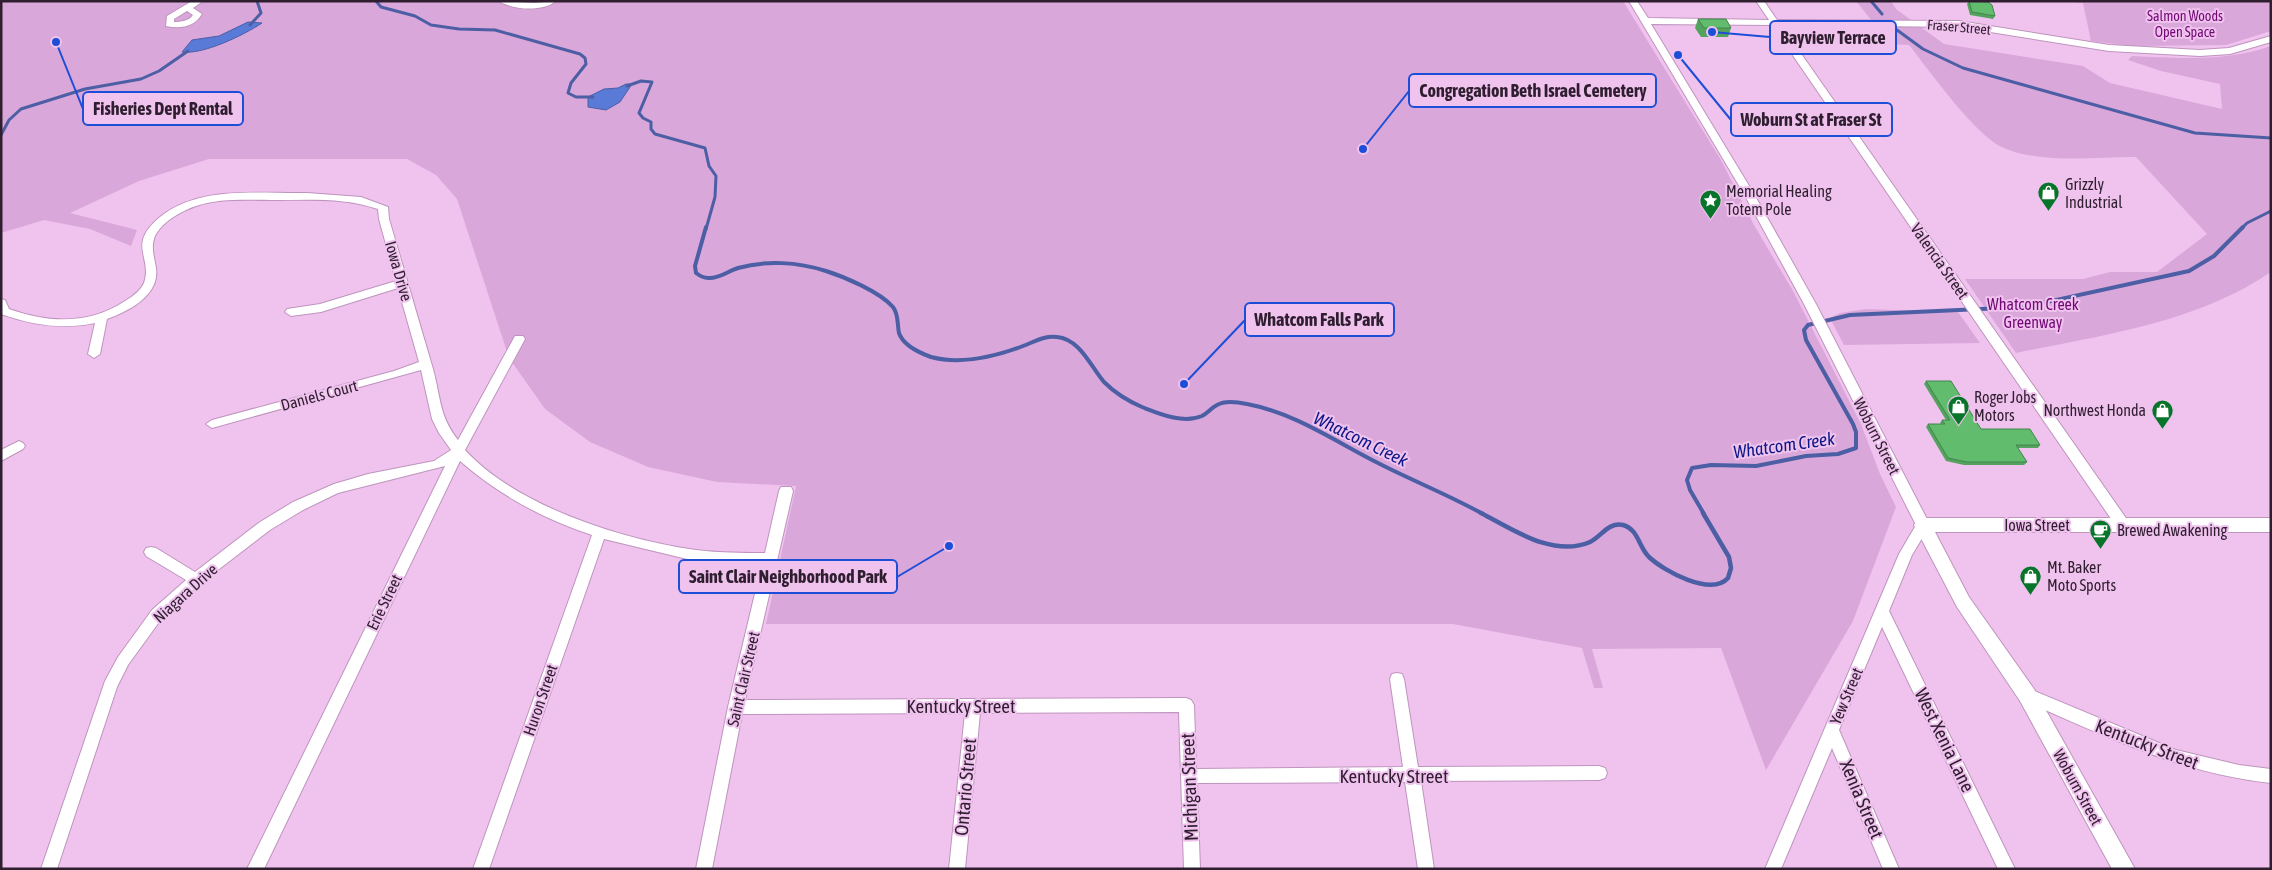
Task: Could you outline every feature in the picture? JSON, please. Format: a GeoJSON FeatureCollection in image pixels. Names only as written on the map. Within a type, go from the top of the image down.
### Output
{"type":"FeatureCollection","features":[{"type":"Feature","properties":{"kind":"main road","name":"Iowa Street"},"geometry":{"type":"LineString","coordinates":[[1923,525],[2271,525]]}},
{"type":"Feature","properties":{"kind":"main road","name":"Woburn Street"},"geometry":{"type":"LineString","coordinates":[[1923,525],[1963,602],[2027,695],[2124,869]]}},
{"type":"Feature","properties":{"kind":"street"},"geometry":{"type":"LineString","coordinates":[[188,8],[199,1]]}},
{"type":"Feature","properties":{"kind":"street"},"geometry":{"type":"LineString","coordinates":[[503,1],[533,6],[543,5],[552,1]]}},
{"type":"Feature","properties":{"kind":"street","name":"Woburn Street"},"geometry":{"type":"LineString","coordinates":[[1633,1],[1730,159],[1810,304],[1923,525]]}},
{"type":"Feature","properties":{"kind":"street","name":"Valencia Street"},"geometry":{"type":"LineString","coordinates":[[1760,1],[2123,525]]}},
{"type":"Feature","properties":{"kind":"street","name":"Fraser Street"},"geometry":{"type":"LineString","coordinates":[[1644,21],[1960,24],[2109,48],[2200,53],[2230,51],[2271,39]]}},
{"type":"Feature","properties":{"kind":"street","name":"Iowa Drive"},"geometry":{"type":"LineString","coordinates":[[1,303],[4,310],[25,319],[51,323],[75,323],[102,318],[115,313],[137,298],[148,285],[151,273],[146,256],[148,236],[159,224],[191,204],[223,197],[336,197],[363,200],[383,207],[442,429],[458,452],[502,487],[573,522],[600,532],[647,547],[690,555],[770,559]]}},
{"type":"Feature","properties":{"kind":"street"},"geometry":{"type":"LineString","coordinates":[[291,312],[321,308],[403,283]]}},
{"type":"Feature","properties":{"kind":"street"},"geometry":{"type":"LineString","coordinates":[[94,354],[102,318]]}},
{"type":"Feature","properties":{"kind":"street","name":"Erie Street"},"geometry":{"type":"LineString","coordinates":[[255,869],[458,452],[519,339]]}},
{"type":"Feature","properties":{"kind":"street","name":"Daniels Court"},"geometry":{"type":"LineString","coordinates":[[212,424],[397,374],[425,364]]}},
{"type":"Feature","properties":{"kind":"street"},"geometry":{"type":"LineString","coordinates":[[1,456],[19,446]]}},
{"type":"Feature","properties":{"kind":"street","name":"Niagara Drive"},"geometry":{"type":"LineString","coordinates":[[49,869],[110,686],[123,661],[157,614],[196,579],[265,526],[298,506],[334,489],[368,479],[437,465],[458,452]]}},
{"type":"Feature","properties":{"kind":"street","name":"Saint Clair Street"},"geometry":{"type":"LineString","coordinates":[[704,869],[736,707],[786,491]]}},
{"type":"Feature","properties":{"kind":"street","name":"Yew Street"},"geometry":{"type":"LineString","coordinates":[[1773,869],[1906,554],[1923,525]]}},
{"type":"Feature","properties":{"kind":"street","name":"Huron Street"},"geometry":{"type":"LineString","coordinates":[[481,869],[600,532]]}},
{"type":"Feature","properties":{"kind":"street"},"geometry":{"type":"LineString","coordinates":[[151,552],[196,579]]}},
{"type":"Feature","properties":{"kind":"street","name":"West Xenia Lane"},"geometry":{"type":"LineString","coordinates":[[1882,612],[2007,869]]}},
{"type":"Feature","properties":{"kind":"street"},"geometry":{"type":"LineString","coordinates":[[1397,680],[1410,776],[1426,869]]}},
{"type":"Feature","properties":{"kind":"street","name":"Kentucky Street"},"geometry":{"type":"LineString","coordinates":[[2027,695],[2171,757],[2222,771],[2271,776]]}},
{"type":"Feature","properties":{"kind":"street","name":"Kentucky Street"},"geometry":{"type":"LineString","coordinates":[[736,707],[1186,705]]}},
{"type":"Feature","properties":{"kind":"street","name":"Michigan Street"},"geometry":{"type":"LineString","coordinates":[[1186,705],[1192,869]]}},
{"type":"Feature","properties":{"kind":"street","name":"Ontario Street"},"geometry":{"type":"LineString","coordinates":[[957,869],[972,706]]}},
{"type":"Feature","properties":{"kind":"street","name":"Xenia Street"},"geometry":{"type":"LineString","coordinates":[[1832,730],[1892,869]]}},
{"type":"Feature","properties":{"kind":"street","name":"Kentucky Street"},"geometry":{"type":"LineString","coordinates":[[1188,776],[1410,776],[1599,773]]}},
{"type":"Feature","properties":{"kind":"green space"},"geometry":{"type":"Polygon","coordinates":[[[1,1],[1623,1],[1721,160],[1754,225],[1793,291],[1861,424],[1880,474],[1896,507],[1853,621],[1766,770],[1721,648],[1592,649],[1603,688],[1594,688],[1582,648],[1453,624],[766,624],[796,486],[717,482],[648,467],[590,442],[545,409],[509,358],[457,199],[436,175],[407,159],[209,159],[139,181],[70,213],[137,230],[131,246],[90,229],[44,220],[1,233],[1,1]]]}},
{"type":"Feature","properties":{"kind":"green space"},"geometry":{"type":"Polygon","coordinates":[[[1856,1],[1891,1],[1896,9],[1944,44],[2083,66],[2110,83],[2222,109],[2220,84],[2161,71],[2128,60],[2132,56],[2219,57],[2236,55],[2271,46],[2271,272],[2212,304],[2180,315],[2115,333],[2016,353],[1965,279],[2083,279],[2110,272],[2157,272],[2207,234],[2136,157],[2051,158],[2019,153],[2004,148],[1992,141],[1954,102],[1909,45],[1890,44],[1856,1]]]}},
{"type":"Feature","properties":{"kind":"green space","name":"Salmon Woods Open Space"},"geometry":{"type":"Polygon","coordinates":[[[2065,1],[2271,1],[2271,31],[2226,45],[2132,46],[2091,41],[2083,3],[2065,1]]]}},
{"type":"Feature","properties":{"kind":"green space","name":"Whatcom Creek Greenway"},"geometry":{"type":"Polygon","coordinates":[[[1866,309],[1958,312],[1980,343],[1844,345],[1830,318],[1840,313],[1866,309]]]}},
{"type":"Feature","properties":{"kind":"water"},"geometry":{"type":"Polygon","coordinates":[[[248,22],[262,23],[245,33],[212,47],[182,52],[192,40],[219,36],[248,22]]]}},
{"type":"Feature","properties":{"kind":"water"},"geometry":{"type":"Polygon","coordinates":[[[626,84],[632,84],[620,102],[606,110],[588,107],[588,97],[604,89],[618,88],[626,84]]]}},
{"type":"Feature","properties":{"kind":"building"},"geometry":{"type":"Polygon","coordinates":[[[1969,1],[1988,2],[1992,5],[1995,16],[1972,12],[1969,1]]]}},
{"type":"Feature","properties":{"kind":"building"},"geometry":{"type":"Polygon","coordinates":[[[1698,19],[1726,19],[1731,28],[1704,28],[1698,19]]]}},
{"type":"Feature","properties":{"kind":"building","name":"Roger Jobs Motors"},"geometry":{"type":"Polygon","coordinates":[[[1926,381],[1951,381],[1981,429],[2030,429],[2040,445],[2016,445],[2027,462],[1967,462],[1948,458],[1928,424],[1945,424],[1942,420],[1950,420],[1926,381]]]}},
{"type":"Feature","properties":{"kind":"waterway","name":"Whatcom Creek"},"geometry":{"type":"LineString","coordinates":[[250,25],[261,13],[257,1]]}},
{"type":"Feature","properties":{"kind":"waterway","name":"Whatcom Creek"},"geometry":{"type":"LineString","coordinates":[[376,1],[381,7],[415,16],[431,25],[459,29],[495,30],[580,54],[585,58],[586,64],[571,83],[568,93],[576,97],[593,97]]}},
{"type":"Feature","properties":{"kind":"waterway"},"geometry":{"type":"LineString","coordinates":[[1871,1],[1882,14]]}},
{"type":"Feature","properties":{"kind":"waterway"},"geometry":{"type":"LineString","coordinates":[[1897,30],[1923,49],[1963,68],[2195,133],[2271,138]]}},
{"type":"Feature","properties":{"kind":"waterway","name":"Whatcom Creek"},"geometry":{"type":"LineString","coordinates":[[1,135],[9,120],[21,109],[85,89],[141,79],[159,71],[188,51]]}},
{"type":"Feature","properties":{"kind":"waterway","name":"Whatcom Creek"},"geometry":{"type":"LineString","coordinates":[[627,86],[641,81],[652,82],[639,113],[643,118],[651,122],[651,129],[655,134],[705,148],[709,166],[716,176],[715,197],[706,229]]}},
{"type":"Feature","properties":{"kind":"waterway","name":"Whatcom Creek"},"geometry":{"type":"LineString","coordinates":[[1704,514],[1690,490],[1687,480],[1692,468],[1711,465],[1756,466],[1806,456],[1838,454],[1856,448],[1856,432],[1853,424],[1806,340],[1804,330],[1808,325],[1850,315],[2024,307],[2189,271],[2214,256],[2247,223],[2271,211]]}},
{"type":"Feature","properties":{"kind":"waterway","name":"Whatcom Creek"},"geometry":{"type":"LineString","coordinates":[[706,227],[695,266],[696,273],[703,277],[716,277],[749,265],[771,263],[793,264],[834,274],[862,286],[887,301],[895,310],[899,333],[904,341],[922,353],[942,359],[977,359],[1012,350],[1044,338],[1057,337],[1065,339],[1079,348],[1108,386],[1142,407],[1179,419],[1202,416],[1224,402],[1265,408],[1315,429],[1378,463],[1481,513]]}},
{"type":"Feature","properties":{"kind":"waterway","name":"Whatcom Creek"},"geometry":{"type":"LineString","coordinates":[[1481,513],[1533,540],[1562,546],[1576,546],[1590,542],[1609,527],[1623,525],[1635,534],[1645,553],[1656,563],[1688,580],[1711,585],[1720,583],[1728,578],[1731,568],[1729,557],[1703,513]]}},
{"type":"Feature","properties":{"kind":"place","name":"Bayview Terrace"},"geometry":{"type":"Point","coordinates":[1712,32]}},
{"type":"Feature","properties":{"kind":"place","name":"Fisheries Dept Rental"},"geometry":{"type":"Point","coordinates":[56,42]}},
{"type":"Feature","properties":{"kind":"place","name":"Woburn St at Fraser St"},"geometry":{"type":"Point","coordinates":[1678,55]}},
{"type":"Feature","properties":{"kind":"place","name":"Congregation Beth Israel Cemetery"},"geometry":{"type":"Point","coordinates":[1363,149]}},
{"type":"Feature","properties":{"kind":"place","name":"Grizzly Industrial"},"geometry":{"type":"Point","coordinates":[2049,212]}},
{"type":"Feature","properties":{"kind":"place","name":"Memorial Healing Totem Pole"},"geometry":{"type":"Point","coordinates":[1710,219]}},
{"type":"Feature","properties":{"kind":"place","name":"Whatcom Falls Park"},"geometry":{"type":"Point","coordinates":[1184,384]}},
{"type":"Feature","properties":{"kind":"place","name":"Roger Jobs Motors"},"geometry":{"type":"Point","coordinates":[1958,425]}},
{"type":"Feature","properties":{"kind":"place","name":"Northwest Honda"},"geometry":{"type":"Point","coordinates":[2162,429]}},
{"type":"Feature","properties":{"kind":"place","name":"Saint Clair Neighborhood Park"},"geometry":{"type":"Point","coordinates":[949,546]}},
{"type":"Feature","properties":{"kind":"place","name":"Brewed Awakening"},"geometry":{"type":"Point","coordinates":[2101,549]}},
{"type":"Feature","properties":{"kind":"place","name":"Mt. Baker Moto Sports"},"geometry":{"type":"Point","coordinates":[2031,595]}}]}
